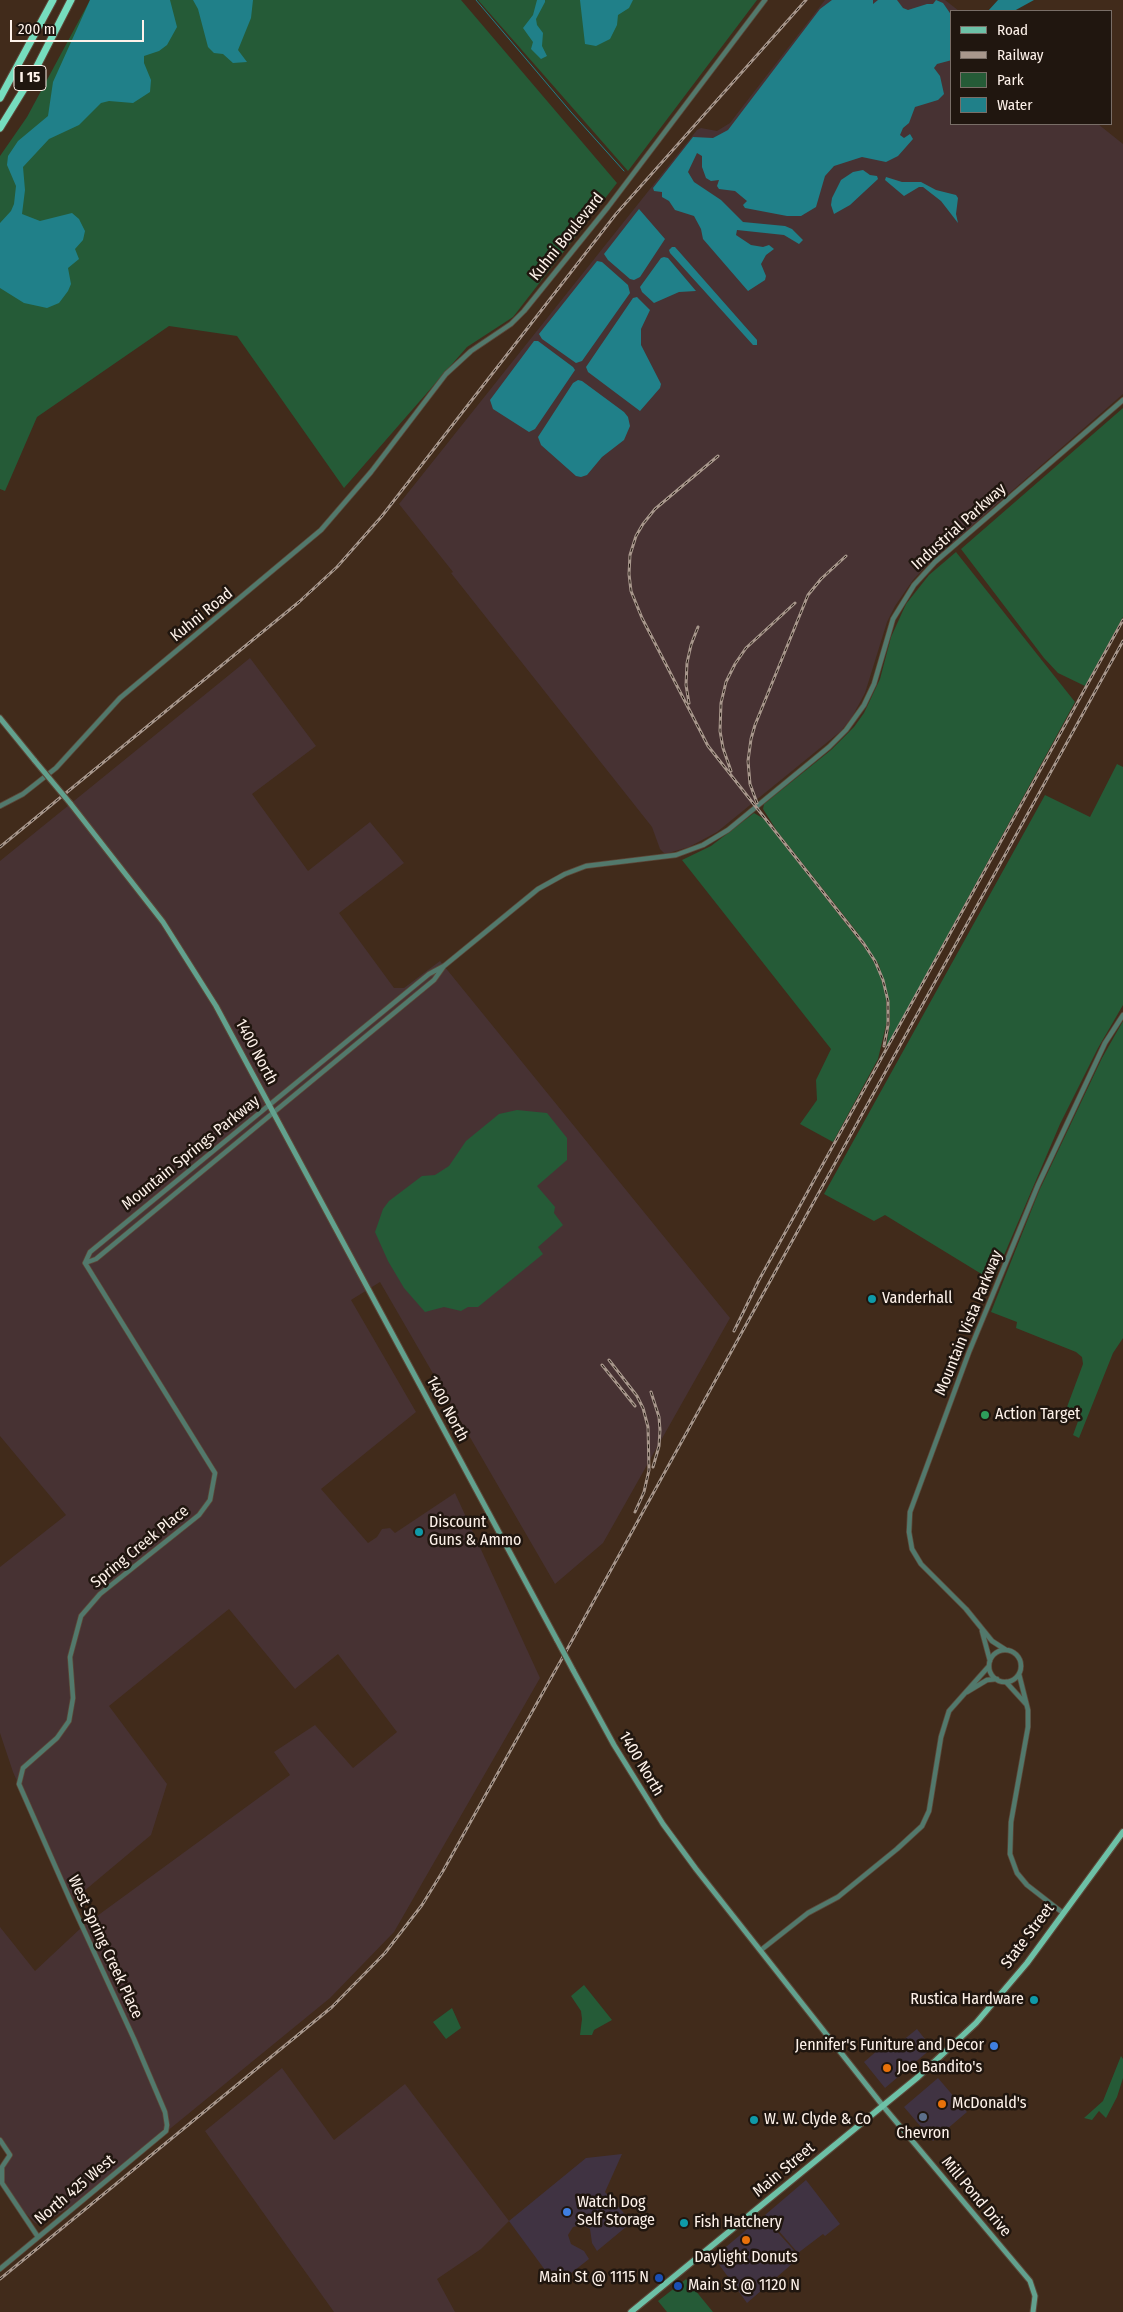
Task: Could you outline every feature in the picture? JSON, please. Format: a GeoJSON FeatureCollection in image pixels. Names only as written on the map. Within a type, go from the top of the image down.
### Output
{"type":"FeatureCollection","features":[{"type":"Feature","properties":{"kind":"highway","name":"I 15"},"geometry":{"type":"LineString","coordinates":[[0,96],[53,0]]}},
{"type":"Feature","properties":{"kind":"highway","name":"I 15"},"geometry":{"type":"LineString","coordinates":[[0,128],[39,62],[71,0]]}},
{"type":"Feature","properties":{"kind":"main road","name":"1400 North"},"geometry":{"type":"LineString","coordinates":[[0,718],[136,885],[184,954],[216,1006],[573,1670],[614,1745],[663,1824],[883,2106]]}},
{"type":"Feature","properties":{"kind":"main road","name":"State Street"},"geometry":{"type":"LineString","coordinates":[[883,2106],[936,2061],[999,1998],[1123,1832]]}},
{"type":"Feature","properties":{"kind":"main road","name":"Mill Pond Drive"},"geometry":{"type":"LineString","coordinates":[[883,2106],[1030,2281],[1035,2296],[1032,2312]]}},
{"type":"Feature","properties":{"kind":"main road","name":"Main Street"},"geometry":{"type":"LineString","coordinates":[[631,2312],[883,2106]]}},
{"type":"Feature","properties":{"kind":"street","name":"Kuhni Boulevard"},"geometry":{"type":"LineString","coordinates":[[371,472],[446,374],[466,356],[506,328],[520,315],[608,206],[765,0]]}},
{"type":"Feature","properties":{"kind":"street","name":"Industrial Parkway"},"geometry":{"type":"LineString","coordinates":[[444,966],[532,894],[565,874],[594,864],[676,855],[703,845],[728,830],[841,736],[859,714],[868,698],[893,619],[914,585],[935,562],[1123,400]]}},
{"type":"Feature","properties":{"kind":"street","name":"Kuhni Road"},"geometry":{"type":"LineString","coordinates":[[0,806],[23,794],[46,776],[65,759],[120,698],[321,530],[371,472]]}},
{"type":"Feature","properties":{"kind":"street","name":"Mountain Springs Parkway"},"geometry":{"type":"LineString","coordinates":[[85,1262],[90,1252],[429,974],[444,966]]}},
{"type":"Feature","properties":{"kind":"street","name":"Mountain Springs Parkway"},"geometry":{"type":"LineString","coordinates":[[85,1262],[96,1259],[434,980],[444,966]]}},
{"type":"Feature","properties":{"kind":"street","name":"Mountain Vista Parkway"},"geometry":{"type":"LineString","coordinates":[[1006,1650],[999,1647],[982,1631],[964,1606],[921,1564],[912,1549],[908,1532],[910,1512],[969,1352],[1038,1186],[1084,1086],[1123,1015]]}},
{"type":"Feature","properties":{"kind":"street","name":"Spring Creek Place"},"geometry":{"type":"LineString","coordinates":[[20,1774],[27,1764],[57,1738],[69,1721],[73,1698],[70,1657],[81,1616],[100,1594],[199,1515],[210,1500],[215,1473],[85,1262]]}},
{"type":"Feature","properties":{"kind":"street","name":"Mountain Vista Parkway"},"geometry":{"type":"LineString","coordinates":[[982,1631],[990,1663]]}},
{"type":"Feature","properties":{"kind":"street"},"geometry":{"type":"LineString","coordinates":[[761,1950],[802,1917],[838,1897],[922,1826],[929,1811],[938,1750],[945,1723],[956,1702],[967,1692],[996,1653],[1006,1650],[1016,1654],[1021,1663],[1019,1674],[1028,1710],[1028,1727],[1011,1822],[1010,1854],[1017,1873],[1027,1885],[1063,1913]]}},
{"type":"Feature","properties":{"kind":"street"},"geometry":{"type":"LineString","coordinates":[[990,1663],[990,1671],[997,1679]]}},
{"type":"Feature","properties":{"kind":"street"},"geometry":{"type":"LineString","coordinates":[[1006,1682],[1012,1681],[1019,1674]]}},
{"type":"Feature","properties":{"kind":"street"},"geometry":{"type":"LineString","coordinates":[[967,1692],[987,1680],[997,1679],[1006,1682],[1015,1690],[1020,1700],[1026,1704]]}},
{"type":"Feature","properties":{"kind":"street","name":"West Spring Creek Place"},"geometry":{"type":"LineString","coordinates":[[20,1774],[20,1789],[134,2039],[164,2112],[167,2125],[166,2131]]}},
{"type":"Feature","properties":{"kind":"street","name":"North 425 West"},"geometry":{"type":"LineString","coordinates":[[0,2269],[166,2131]]}},
{"type":"Feature","properties":{"kind":"street"},"geometry":{"type":"LineString","coordinates":[[0,2140],[10,2155],[2,2167],[2,2183],[38,2237]]}},
{"type":"Feature","properties":{"kind":"shaded area"},"geometry":{"type":"Polygon","coordinates":[[[825,0],[945,0],[958,10],[950,10],[950,125],[1099,125],[1123,144],[1123,394],[927,565],[913,580],[895,606],[887,622],[865,693],[852,717],[841,731],[717,832],[689,847],[665,854],[660,849],[652,827],[451,573],[453,572],[399,504],[697,130],[701,128],[717,131],[730,123],[825,0]]]}},
{"type":"Feature","properties":{"kind":"shaded area"},"geometry":{"type":"Polygon","coordinates":[[[250,658],[316,746],[252,794],[308,871],[370,822],[404,863],[339,913],[394,988],[404,988],[440,961],[730,1318],[603,1543],[555,1584],[380,1282],[351,1300],[416,1412],[321,1489],[368,1543],[377,1537],[382,1529],[390,1528],[395,1533],[455,1493],[540,1678],[394,1932],[330,1998],[89,2195],[41,2225],[35,2223],[15,2202],[2,2183],[2,2167],[10,2155],[0,2140],[0,1927],[35,1971],[82,1927],[290,1775],[274,1752],[315,1725],[353,1768],[397,1732],[338,1654],[295,1689],[229,1609],[109,1706],[167,1784],[151,1835],[71,1902],[13,1772],[0,1733],[0,1567],[66,1515],[0,1436],[0,861],[250,658]]]}},
{"type":"Feature","properties":{"kind":"shaded area"},"geometry":{"type":"Polygon","coordinates":[[[917,2029],[932,2048],[885,2088],[864,2062],[886,2043],[892,2049],[917,2029]]]}},
{"type":"Feature","properties":{"kind":"shaded area"},"geometry":{"type":"Polygon","coordinates":[[[282,2068],[334,2140],[405,2084],[509,2221],[481,2249],[437,2279],[455,2312],[334,2312],[205,2131],[282,2068]]]}},
{"type":"Feature","properties":{"kind":"shaded area"},"geometry":{"type":"Polygon","coordinates":[[[938,2078],[967,2112],[933,2141],[904,2107],[938,2078]]]}},
{"type":"Feature","properties":{"kind":"shaded area"},"geometry":{"type":"Polygon","coordinates":[[[622,2154],[605,2192],[632,2222],[597,2251],[592,2243],[590,2229],[582,2225],[573,2227],[568,2235],[571,2244],[584,2251],[589,2259],[556,2285],[509,2221],[586,2158],[622,2154]]]}},
{"type":"Feature","properties":{"kind":"shaded area"},"geometry":{"type":"Polygon","coordinates":[[[806,2180],[840,2224],[798,2253],[765,2215],[806,2180]]]}},
{"type":"Feature","properties":{"kind":"shaded area"},"geometry":{"type":"Polygon","coordinates":[[[763,2216],[800,2257],[747,2303],[715,2259],[715,2256],[763,2216]]]}},
{"type":"Feature","properties":{"kind":"green space"},"geometry":{"type":"Polygon","coordinates":[[[90,0],[461,0],[617,183],[513,317],[467,347],[344,488],[237,336],[169,326],[37,417],[5,491],[0,489],[0,156],[27,117],[90,0]]]}},
{"type":"Feature","properties":{"kind":"green space"},"geometry":{"type":"Polygon","coordinates":[[[478,0],[757,0],[628,171],[478,0]]]}},
{"type":"Feature","properties":{"kind":"green space"},"geometry":{"type":"Polygon","coordinates":[[[1123,408],[1123,617],[1085,686],[1058,673],[1044,658],[961,549],[1123,408]]]}},
{"type":"Feature","properties":{"kind":"green space"},"geometry":{"type":"Polygon","coordinates":[[[956,552],[1075,702],[886,1048],[890,1022],[889,1000],[879,965],[857,932],[777,831],[763,809],[764,804],[831,750],[854,727],[864,713],[880,679],[891,637],[906,604],[929,575],[956,552]]]}},
{"type":"Feature","properties":{"kind":"green space"},"geometry":{"type":"Polygon","coordinates":[[[1117,764],[1123,767],[1123,1005],[1098,1048],[1060,1124],[993,1281],[885,1215],[874,1221],[824,1194],[1045,795],[1090,817],[1117,764]]]}},
{"type":"Feature","properties":{"kind":"green space"},"geometry":{"type":"Polygon","coordinates":[[[754,813],[764,819],[868,952],[879,971],[886,997],[887,1021],[878,1059],[833,1142],[800,1124],[817,1100],[816,1080],[831,1049],[682,860],[711,846],[754,813]]]}},
{"type":"Feature","properties":{"kind":"green space"},"geometry":{"type":"Polygon","coordinates":[[[1123,1021],[1123,1338],[1113,1353],[1079,1438],[1073,1435],[1081,1413],[1067,1407],[1083,1364],[1082,1357],[1076,1352],[1016,1328],[1017,1322],[991,1312],[1039,1191],[1102,1058],[1123,1021]]]}},
{"type":"Feature","properties":{"kind":"green space"},"geometry":{"type":"Polygon","coordinates":[[[517,1110],[547,1113],[567,1138],[567,1160],[537,1186],[555,1207],[554,1213],[563,1225],[538,1247],[543,1254],[478,1307],[468,1307],[461,1311],[444,1307],[425,1312],[404,1288],[388,1261],[375,1232],[383,1209],[389,1201],[422,1176],[435,1175],[449,1166],[466,1141],[499,1114],[517,1110]]]}},
{"type":"Feature","properties":{"kind":"green space"},"geometry":{"type":"Polygon","coordinates":[[[584,1985],[612,2020],[594,2030],[592,2035],[580,2035],[581,2011],[571,1996],[584,1985]]]}},
{"type":"Feature","properties":{"kind":"green space"},"geometry":{"type":"Polygon","coordinates":[[[452,2008],[461,2028],[446,2039],[433,2022],[452,2008]]]}},
{"type":"Feature","properties":{"kind":"green space"},"geometry":{"type":"Polygon","coordinates":[[[1121,2056],[1123,2059],[1123,2078],[1117,2097],[1106,2118],[1099,2111],[1092,2120],[1084,2118],[1103,2101],[1121,2056]]]}},
{"type":"Feature","properties":{"kind":"green space"},"geometry":{"type":"Polygon","coordinates":[[[686,2279],[713,2312],[667,2312],[658,2301],[686,2279]]]}},
{"type":"Feature","properties":{"kind":"water"},"geometry":{"type":"Polygon","coordinates":[[[90,0],[170,0],[177,27],[167,45],[159,51],[144,56],[144,63],[151,80],[150,92],[133,103],[109,101],[101,103],[79,125],[49,139],[23,167],[25,190],[22,214],[40,221],[72,213],[79,219],[85,231],[83,240],[75,249],[79,259],[68,268],[71,284],[68,291],[59,303],[47,308],[24,303],[0,288],[0,223],[11,211],[14,204],[16,186],[7,165],[8,156],[18,141],[48,116],[53,82],[90,0]]]}},
{"type":"Feature","properties":{"kind":"water"},"geometry":{"type":"Polygon","coordinates":[[[193,0],[253,0],[251,18],[238,50],[247,62],[233,63],[223,54],[214,53],[208,47],[198,9],[193,0]]]}},
{"type":"Feature","properties":{"kind":"water"},"geometry":{"type":"Polygon","coordinates":[[[537,0],[545,0],[536,19],[537,25],[543,33],[542,46],[547,56],[541,59],[531,49],[533,42],[523,28],[533,15],[537,0]]]}},
{"type":"Feature","properties":{"kind":"water"},"geometry":{"type":"Polygon","coordinates":[[[580,0],[633,0],[629,8],[618,15],[617,25],[610,39],[596,46],[585,44],[580,0]]]}},
{"type":"Feature","properties":{"kind":"water"},"geometry":{"type":"Polygon","coordinates":[[[832,0],[873,0],[873,4],[878,0],[897,0],[903,8],[908,10],[933,4],[936,0],[943,3],[950,13],[950,61],[937,64],[934,68],[940,76],[944,94],[938,100],[915,107],[909,123],[903,128],[900,135],[904,138],[910,134],[913,139],[898,156],[886,162],[862,157],[834,166],[825,176],[816,207],[801,216],[787,216],[745,208],[743,205],[747,201],[735,191],[719,189],[717,186],[719,180],[711,181],[706,178],[702,167],[702,156],[697,153],[688,172],[694,182],[721,200],[743,222],[785,226],[792,229],[803,240],[799,244],[784,235],[737,230],[736,235],[751,245],[763,247],[769,245],[774,249],[766,255],[761,264],[766,276],[765,280],[748,291],[703,239],[701,229],[694,216],[675,210],[669,201],[662,197],[662,192],[654,191],[653,188],[693,137],[713,138],[728,130],[820,9],[832,0]]]}},
{"type":"Feature","properties":{"kind":"water"},"geometry":{"type":"Polygon","coordinates":[[[998,0],[1034,0],[1016,10],[989,10],[998,0]]]}},
{"type":"Feature","properties":{"kind":"water"},"geometry":{"type":"Polygon","coordinates":[[[863,170],[870,175],[877,176],[878,179],[850,205],[834,214],[831,205],[832,198],[841,180],[853,172],[863,170]]]}},
{"type":"Feature","properties":{"kind":"water"},"geometry":{"type":"Polygon","coordinates":[[[886,177],[902,182],[921,182],[936,190],[956,195],[958,198],[956,214],[958,223],[941,201],[923,187],[919,187],[904,196],[885,180],[886,177]]]}},
{"type":"Feature","properties":{"kind":"water"},"geometry":{"type":"Polygon","coordinates":[[[639,209],[665,239],[640,277],[634,280],[630,279],[608,260],[604,254],[639,209]]]}},
{"type":"Feature","properties":{"kind":"water"},"geometry":{"type":"Polygon","coordinates":[[[675,247],[757,340],[757,345],[753,345],[670,253],[669,250],[675,247]]]}},
{"type":"Feature","properties":{"kind":"water"},"geometry":{"type":"Polygon","coordinates":[[[661,258],[668,258],[696,291],[679,292],[654,303],[642,292],[640,287],[661,258]]]}},
{"type":"Feature","properties":{"kind":"water"},"geometry":{"type":"Polygon","coordinates":[[[597,261],[602,262],[628,285],[630,293],[582,361],[576,363],[542,339],[539,334],[597,261]]]}},
{"type":"Feature","properties":{"kind":"water"},"geometry":{"type":"Polygon","coordinates":[[[637,297],[650,310],[641,329],[641,345],[661,384],[660,388],[640,411],[588,372],[586,367],[633,298],[637,297]]]}},
{"type":"Feature","properties":{"kind":"water"},"geometry":{"type":"Polygon","coordinates":[[[534,341],[538,341],[575,370],[535,429],[529,432],[493,409],[490,400],[534,341]]]}},
{"type":"Feature","properties":{"kind":"water"},"geometry":{"type":"Polygon","coordinates":[[[578,380],[624,412],[628,417],[630,426],[624,440],[602,457],[587,475],[581,477],[576,476],[541,445],[538,437],[573,383],[578,380]]]}},
{"type":"Feature","properties":{"kind":"waterway"},"geometry":{"type":"LineString","coordinates":[[476,0],[624,171]]}},
{"type":"Feature","properties":{"kind":"railway"},"geometry":{"type":"LineString","coordinates":[[0,847],[299,602],[337,567],[382,516],[616,214],[806,0]]}},
{"type":"Feature","properties":{"kind":"railway"},"geometry":{"type":"LineString","coordinates":[[718,456],[655,509],[643,524],[636,536],[630,555],[629,574],[631,591],[642,618],[708,746],[864,944],[875,961],[883,980],[888,1001],[888,1025],[884,1046]]}},
{"type":"Feature","properties":{"kind":"railway"},"geometry":{"type":"LineString","coordinates":[[757,803],[750,784],[748,761],[755,725],[808,595],[821,579],[846,556]]}},
{"type":"Feature","properties":{"kind":"railway"},"geometry":{"type":"LineString","coordinates":[[731,771],[723,748],[720,731],[721,703],[726,682],[746,648],[795,603]]}},
{"type":"Feature","properties":{"kind":"railway"},"geometry":{"type":"LineString","coordinates":[[734,1331],[759,1280],[1123,620]]}},
{"type":"Feature","properties":{"kind":"railway"},"geometry":{"type":"LineString","coordinates":[[689,703],[686,685],[687,663],[698,627]]}},
{"type":"Feature","properties":{"kind":"railway"},"geometry":{"type":"LineString","coordinates":[[0,2279],[332,2007],[385,1953],[422,1905],[569,1646],[1123,641]]}},
{"type":"Feature","properties":{"kind":"railway"},"geometry":{"type":"LineString","coordinates":[[609,1360],[637,1396],[643,1408],[648,1427],[649,1470],[644,1492],[635,1512]]}},
{"type":"Feature","properties":{"kind":"railway"},"geometry":{"type":"LineString","coordinates":[[602,1365],[635,1406]]}},
{"type":"Feature","properties":{"kind":"railway"},"geometry":{"type":"LineString","coordinates":[[651,1392],[659,1417],[660,1430],[659,1446],[653,1467]]}},
{"type":"Feature","properties":{"kind":"place","name":"Vanderhall"},"geometry":{"type":"Point","coordinates":[872,1299]}},
{"type":"Feature","properties":{"kind":"place","name":"Action Target"},"geometry":{"type":"Point","coordinates":[985,1415]}},
{"type":"Feature","properties":{"kind":"place","name":"Discount Guns & Ammo"},"geometry":{"type":"Point","coordinates":[419,1532]}},
{"type":"Feature","properties":{"kind":"place","name":"Rustica Hardware"},"geometry":{"type":"Point","coordinates":[1034,2000]}},
{"type":"Feature","properties":{"kind":"place","name":"Jennifer's Funiture and Decor"},"geometry":{"type":"Point","coordinates":[994,2046]}},
{"type":"Feature","properties":{"kind":"place","name":"Joe Bandito's"},"geometry":{"type":"Point","coordinates":[887,2068]}},
{"type":"Feature","properties":{"kind":"place","name":"McDonald's"},"geometry":{"type":"Point","coordinates":[942,2104]}},
{"type":"Feature","properties":{"kind":"place","name":"Chevron"},"geometry":{"type":"Point","coordinates":[923,2117]}},
{"type":"Feature","properties":{"kind":"place","name":"W. W. Clyde & Co"},"geometry":{"type":"Point","coordinates":[754,2120]}},
{"type":"Feature","properties":{"kind":"place","name":"Watch Dog Self Storage"},"geometry":{"type":"Point","coordinates":[567,2212]}},
{"type":"Feature","properties":{"kind":"place","name":"Fish Hatchery"},"geometry":{"type":"Point","coordinates":[684,2223]}},
{"type":"Feature","properties":{"kind":"place","name":"Daylight Donuts"},"geometry":{"type":"Point","coordinates":[746,2240]}},
{"type":"Feature","properties":{"kind":"place","name":"Main St @ 1115 N"},"geometry":{"type":"Point","coordinates":[659,2278]}},
{"type":"Feature","properties":{"kind":"place","name":"Main St @ 1120 N"},"geometry":{"type":"Point","coordinates":[678,2286]}}]}
